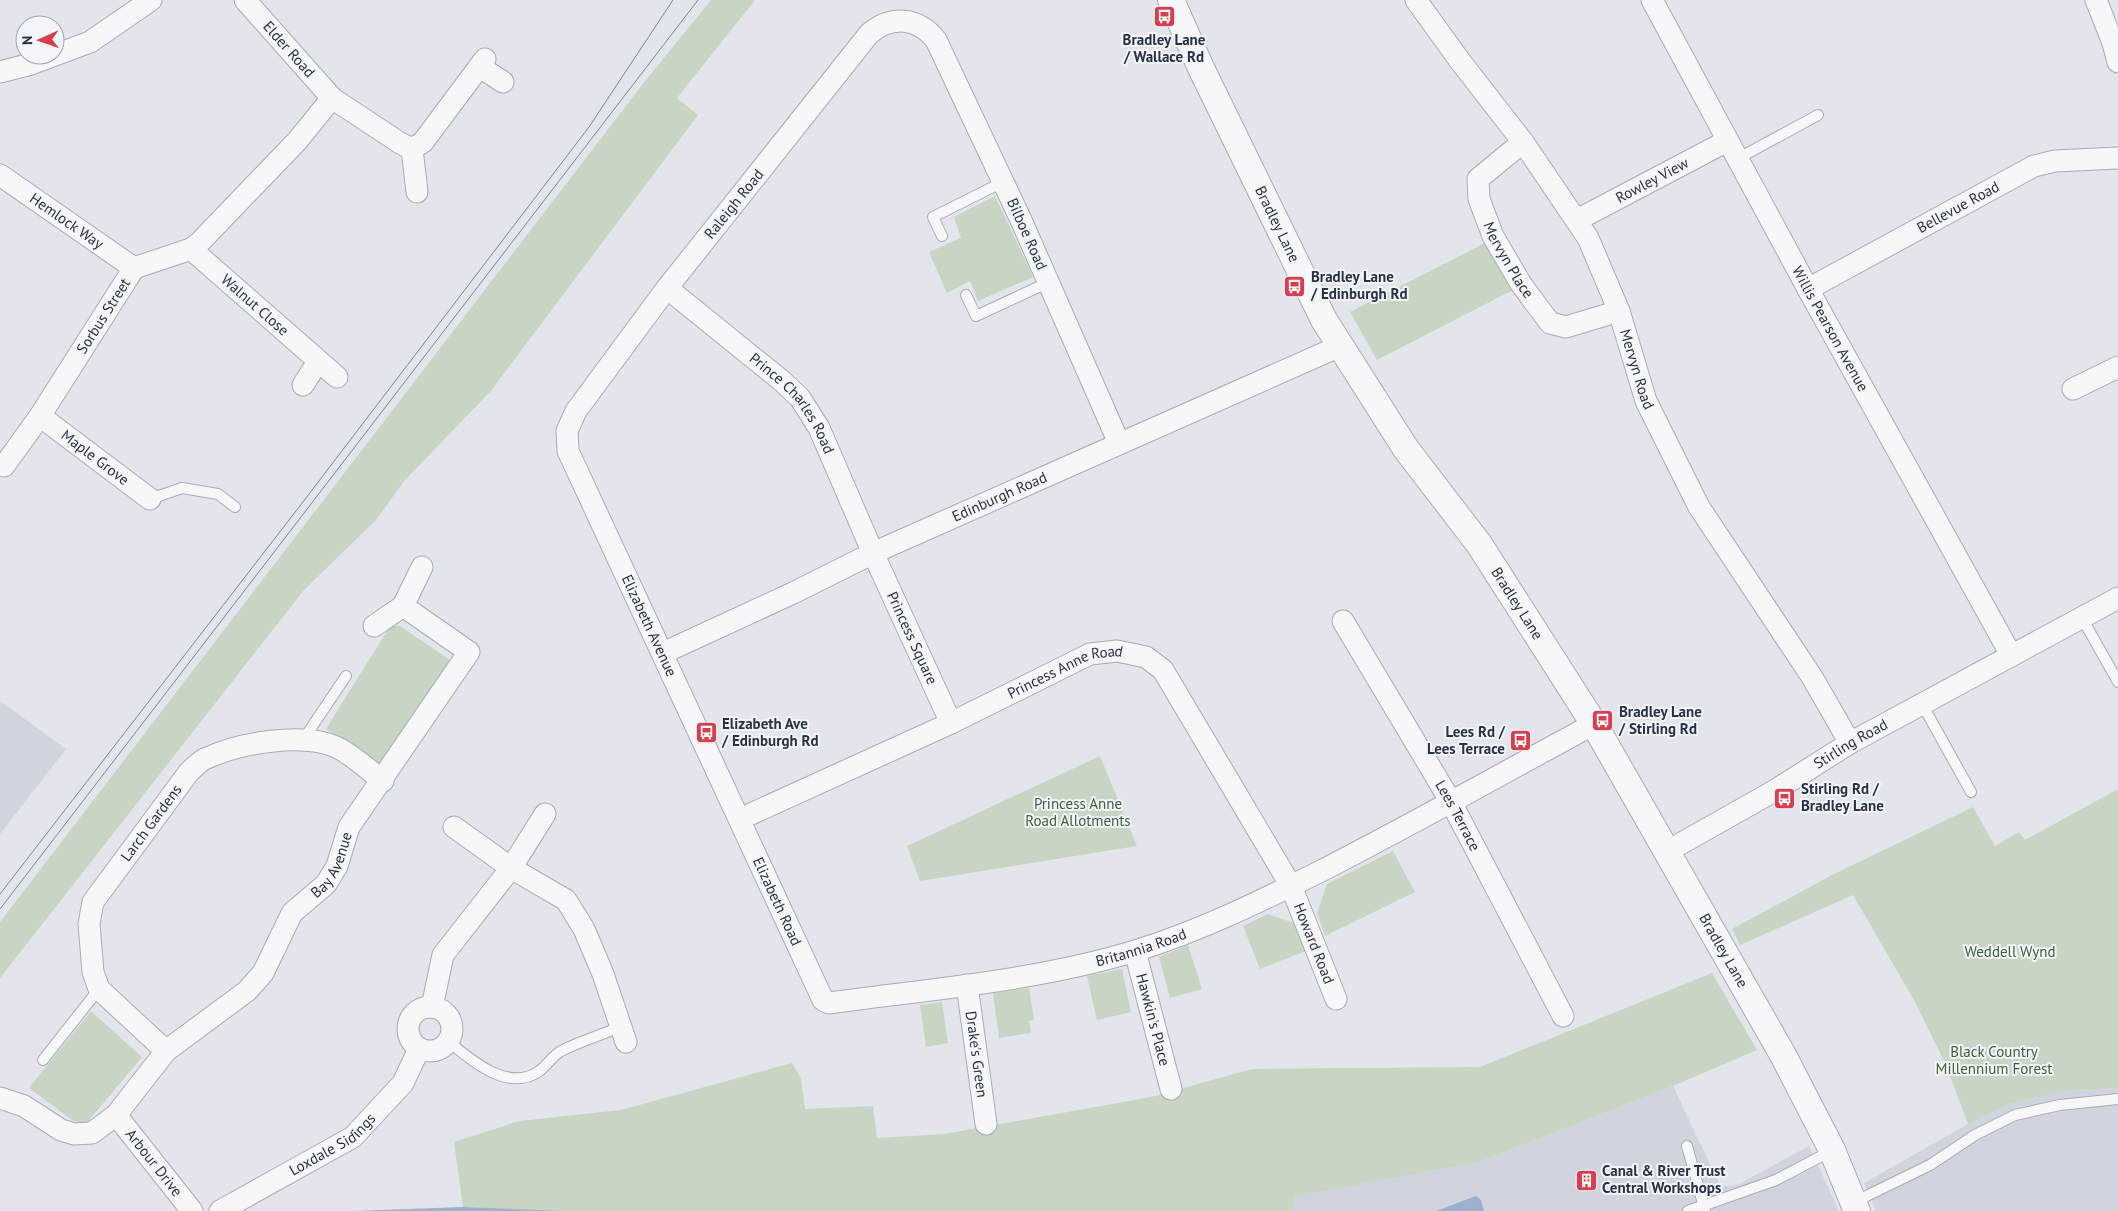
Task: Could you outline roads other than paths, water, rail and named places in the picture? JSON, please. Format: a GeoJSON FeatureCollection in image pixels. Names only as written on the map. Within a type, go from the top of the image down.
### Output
{"type":"FeatureCollection","features":[{"type":"Feature","properties":{"kind":"street"},"geometry":{"type":"LineString","coordinates":[[0,72],[31,64],[90,42],[151,0]]}},
{"type":"Feature","properties":{"kind":"street","name":"Elder Road"},"geometry":{"type":"LineString","coordinates":[[245,0],[332,98],[412,149]]}},
{"type":"Feature","properties":{"kind":"street","name":"Bradley Lane"},"geometry":{"type":"LineString","coordinates":[[1171,0],[1324,320],[1406,448],[1479,544],[1594,724],[1783,1055],[1832,1150],[1855,1207]]}},
{"type":"Feature","properties":{"kind":"street","name":"Mervyn Road"},"geometry":{"type":"LineString","coordinates":[[1416,0],[1460,62],[1523,142],[1588,238],[1619,311],[1646,401],[1700,507],[1812,677],[1850,744]]}},
{"type":"Feature","properties":{"kind":"street","name":"Willis Pearson Avenue"},"geometry":{"type":"LineString","coordinates":[[1652,0],[1808,290],[2011,655]]}},
{"type":"Feature","properties":{"kind":"street"},"geometry":{"type":"LineString","coordinates":[[2101,1],[2118,62]]}},
{"type":"Feature","properties":{"kind":"street","name":"Raleigh Road"},"geometry":{"type":"LineString","coordinates":[[567,431],[576,411],[667,288],[869,34],[880,25],[900,21],[914,21],[928,30]]}},
{"type":"Feature","properties":{"kind":"street","name":"Bilboe Road"},"geometry":{"type":"LineString","coordinates":[[928,30],[936,40],[1003,182],[1119,443]]}},
{"type":"Feature","properties":{"kind":"street"},"geometry":{"type":"LineString","coordinates":[[417,192],[412,149],[423,142],[483,63],[503,82]]}},
{"type":"Feature","properties":{"kind":"street","name":"Sorbus Street"},"geometry":{"type":"LineString","coordinates":[[4,466],[40,416],[134,268],[191,249],[298,140],[332,98]]}},
{"type":"Feature","properties":{"kind":"street","name":"Mervyn Place"},"geometry":{"type":"LineString","coordinates":[[1523,142],[1478,179],[1479,200],[1493,236],[1521,284],[1550,323],[1566,327],[1619,311]]}},
{"type":"Feature","properties":{"kind":"street","name":"Rowley View"},"geometry":{"type":"LineString","coordinates":[[1577,220],[1732,150]]}},
{"type":"Feature","properties":{"kind":"street","name":"Bellevue Road"},"geometry":{"type":"LineString","coordinates":[[1808,290],[2034,166],[2055,161],[2118,158]]}},
{"type":"Feature","properties":{"kind":"street","name":"Hemlock Way"},"geometry":{"type":"LineString","coordinates":[[0,175],[134,268]]}},
{"type":"Feature","properties":{"kind":"street","name":"Walnut Close"},"geometry":{"type":"LineString","coordinates":[[191,249],[337,377]]}},
{"type":"Feature","properties":{"kind":"street","name":"Prince Charles Road"},"geometry":{"type":"LineString","coordinates":[[667,288],[782,381],[800,398],[819,428],[872,553]]}},
{"type":"Feature","properties":{"kind":"street","name":"Edinburgh Road"},"geometry":{"type":"LineString","coordinates":[[663,653],[793,594],[872,553],[1340,346]]}},
{"type":"Feature","properties":{"kind":"street"},"geometry":{"type":"LineString","coordinates":[[303,385],[318,362]]}},
{"type":"Feature","properties":{"kind":"street"},"geometry":{"type":"LineString","coordinates":[[2073,389],[2118,367]]}},
{"type":"Feature","properties":{"kind":"street","name":"Maple Grove"},"geometry":{"type":"LineString","coordinates":[[40,416],[150,499]]}},
{"type":"Feature","properties":{"kind":"street","name":"Elizabeth Avenue"},"geometry":{"type":"LineString","coordinates":[[567,431],[568,450],[740,819]]}},
{"type":"Feature","properties":{"kind":"street","name":"Princess Square"},"geometry":{"type":"LineString","coordinates":[[872,553],[952,723]]}},
{"type":"Feature","properties":{"kind":"street"},"geometry":{"type":"LineString","coordinates":[[374,626],[403,606],[422,567]]}},
{"type":"Feature","properties":{"kind":"street","name":"Stirling Road"},"geometry":{"type":"LineString","coordinates":[[1666,852],[1774,791],[1850,744],[2118,598]]}},
{"type":"Feature","properties":{"kind":"street","name":"Bay Avenue"},"geometry":{"type":"LineString","coordinates":[[0,1098],[24,1106],[61,1130],[74,1134],[92,1133],[116,1115],[166,1051],[247,991],[263,973],[292,913],[326,884],[337,866],[349,827],[383,781],[469,652],[403,606]]}},
{"type":"Feature","properties":{"kind":"street","name":"Lees Terrace"},"geometry":{"type":"LineString","coordinates":[[1343,621],[1451,802],[1563,1016]]}},
{"type":"Feature","properties":{"kind":"street","name":"Princess Anne Road"},"geometry":{"type":"LineString","coordinates":[[740,819],[952,723],[1090,654],[1117,651],[1146,657],[1163,670],[1291,886]]}},
{"type":"Feature","properties":{"kind":"street","name":"Britannia Road"},"geometry":{"type":"LineString","coordinates":[[815,984],[823,1000],[829,1003],[967,985],[1050,971],[1135,951],[1219,920],[1291,886],[1594,724]]}},
{"type":"Feature","properties":{"kind":"street","name":"Larch Gardens"},"geometry":{"type":"LineString","coordinates":[[99,989],[93,972],[89,924],[93,902],[189,772],[205,758],[231,750],[267,743],[303,740],[337,747],[383,781]]}},
{"type":"Feature","properties":{"kind":"street"},"geometry":{"type":"LineString","coordinates":[[432,1007],[443,955],[511,868],[545,814]]}},
{"type":"Feature","properties":{"kind":"street","name":"Elizabeth Road"},"geometry":{"type":"LineString","coordinates":[[740,819],[815,984]]}},
{"type":"Feature","properties":{"kind":"street"},"geometry":{"type":"LineString","coordinates":[[454,827],[511,868],[566,900],[584,929],[624,1034]]}},
{"type":"Feature","properties":{"kind":"street","name":"Howard Road"},"geometry":{"type":"LineString","coordinates":[[1291,886],[1336,999]]}},
{"type":"Feature","properties":{"kind":"street","name":"Hawkin's Place"},"geometry":{"type":"LineString","coordinates":[[1135,951],[1172,1089]]}},
{"type":"Feature","properties":{"kind":"street","name":"Drake's Green"},"geometry":{"type":"LineString","coordinates":[[967,985],[986,1124]]}},
{"type":"Feature","properties":{"kind":"street"},"geometry":{"type":"LineString","coordinates":[[99,989],[166,1051]]}},
{"type":"Feature","properties":{"kind":"street"},"geometry":{"type":"LineString","coordinates":[[432,1007],[444,1012],[449,1017],[452,1030],[449,1042],[432,1052],[418,1049],[408,1036],[410,1019],[415,1012],[432,1007]]}},
{"type":"Feature","properties":{"kind":"street","name":"Loxdale Sidings"},"geometry":{"type":"LineString","coordinates":[[220,1211],[353,1137],[403,1083],[418,1049]]}},
{"type":"Feature","properties":{"kind":"street","name":"Arbour Drive"},"geometry":{"type":"LineString","coordinates":[[116,1115],[192,1211]]}},
{"type":"Feature","properties":{"kind":"lane"},"geometry":{"type":"LineString","coordinates":[[1732,150],[1818,115]]}},
{"type":"Feature","properties":{"kind":"lane"},"geometry":{"type":"LineString","coordinates":[[942,236],[933,217],[1003,182]]}},
{"type":"Feature","properties":{"kind":"lane"},"geometry":{"type":"LineString","coordinates":[[966,295],[976,316],[1049,282]]}},
{"type":"Feature","properties":{"kind":"lane"},"geometry":{"type":"LineString","coordinates":[[150,499],[182,488],[218,494],[235,507]]}},
{"type":"Feature","properties":{"kind":"lane"},"geometry":{"type":"LineString","coordinates":[[2082,618],[2118,682]]}},
{"type":"Feature","properties":{"kind":"lane"},"geometry":{"type":"LineString","coordinates":[[303,740],[346,676]]}},
{"type":"Feature","properties":{"kind":"lane"},"geometry":{"type":"LineString","coordinates":[[1922,704],[1971,792]]}},
{"type":"Feature","properties":{"kind":"lane"},"geometry":{"type":"LineString","coordinates":[[43,1060],[99,989]]}},
{"type":"Feature","properties":{"kind":"lane"},"geometry":{"type":"LineString","coordinates":[[449,1042],[479,1066],[499,1076],[514,1077],[540,1071],[547,1061],[561,1052],[624,1034]]}},
{"type":"Feature","properties":{"kind":"lane"},"geometry":{"type":"LineString","coordinates":[[1855,1207],[1930,1165],[1975,1135],[2015,1115],[2060,1105],[2118,1099]]}},
{"type":"Feature","properties":{"kind":"lane"},"geometry":{"type":"LineString","coordinates":[[1688,1146],[1705,1209]]}},
{"type":"Feature","properties":{"kind":"lane"},"geometry":{"type":"LineString","coordinates":[[1688,1211],[1705,1209],[1776,1180],[1832,1150]]}},
{"type":"Feature","properties":{"kind":"water"},"geometry":{"type":"Polygon","coordinates":[[[1476,1196],[1481,1200],[1484,1211],[1436,1211],[1476,1196]]]}},
{"type":"Feature","properties":{"kind":"water"},"geometry":{"type":"Polygon","coordinates":[[[463,1207],[566,1211],[352,1211],[463,1207]]]}},
{"type":"Feature","properties":{"kind":"tram line"},"geometry":{"type":"LineString","coordinates":[[0,894],[306,498],[589,127],[673,0]]}},
{"type":"Feature","properties":{"kind":"tram line"},"geometry":{"type":"LineString","coordinates":[[0,909],[698,0]]}},
{"type":"Feature","properties":{"kind":"place","name":"Bradley Lane / Wallace Rd"},"geometry":{"type":"Point","coordinates":[1164,17]}},
{"type":"Feature","properties":{"kind":"place","name":"Bradley Lane / Edinburgh Rd"},"geometry":{"type":"Point","coordinates":[1295,286]}},
{"type":"Feature","properties":{"kind":"place","name":"Bradley Lane / Stirling Rd"},"geometry":{"type":"Point","coordinates":[1603,721]}},
{"type":"Feature","properties":{"kind":"place","name":"Elizabeth Ave / Edinburgh Rd"},"geometry":{"type":"Point","coordinates":[706,733]}},
{"type":"Feature","properties":{"kind":"place","name":"Lees Rd / Lees Terrace"},"geometry":{"type":"Point","coordinates":[1521,741]}},
{"type":"Feature","properties":{"kind":"place","name":"Stirling Rd / Bradley Lane"},"geometry":{"type":"Point","coordinates":[1785,798]}},
{"type":"Feature","properties":{"kind":"place","name":"Canal & River Trust Central Workshops"},"geometry":{"type":"Point","coordinates":[1586,1180]}},
{"type":"Feature","properties":{"kind":"park label","name":"Princess Anne Road Allotments"},"geometry":{"type":"Point","coordinates":[1078,812]}},
{"type":"Feature","properties":{"kind":"park label","name":"Weddell Wynd"},"geometry":{"type":"Point","coordinates":[2010,952]}},
{"type":"Feature","properties":{"kind":"park label","name":"Black Country Millennium Forest"},"geometry":{"type":"Point","coordinates":[1994,1060]}}]}
